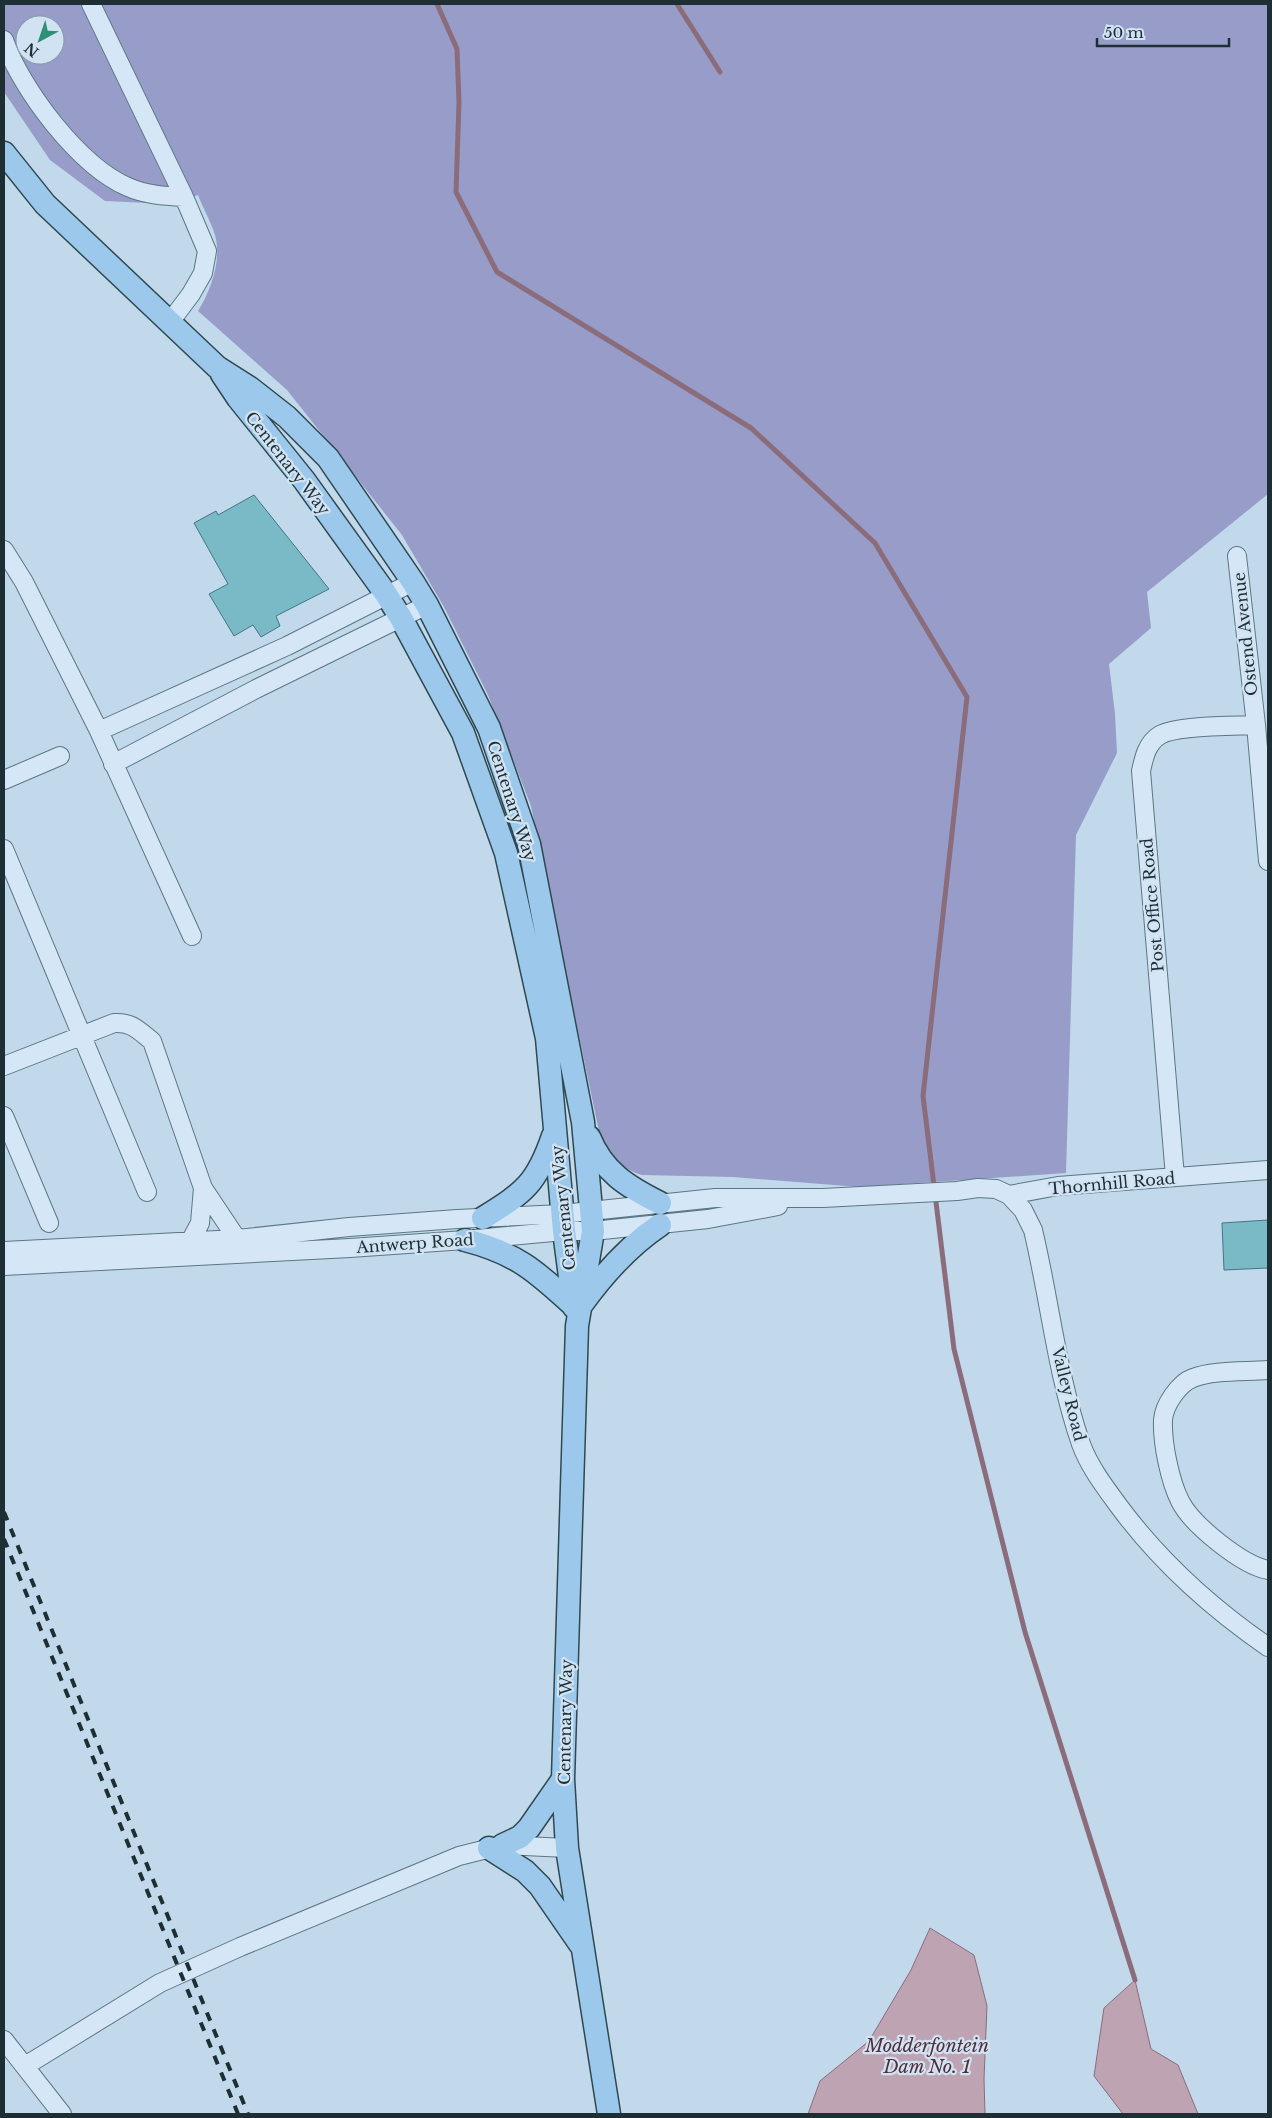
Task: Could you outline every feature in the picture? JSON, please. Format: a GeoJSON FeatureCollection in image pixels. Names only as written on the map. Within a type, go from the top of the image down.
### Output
{"type":"FeatureCollection","features":[{"type":"Feature","properties":{"kind":"main road","name":"Centenary Way"},"geometry":{"type":"LineString","coordinates":[[4,153],[45,204],[170,322],[218,367],[250,388],[287,417],[328,458],[427,605],[489,728],[529,844],[583,1122],[592,1221],[578,1312],[563,1779],[567,1848],[609,2114]]}},
{"type":"Feature","properties":{"kind":"main road","name":"Centenary Way"},"geometry":{"type":"LineString","coordinates":[[218,367],[238,398],[304,480],[386,594],[463,732],[506,853],[547,1038],[563,1222],[578,1312]]}},
{"type":"Feature","properties":{"kind":"main road"},"geometry":{"type":"LineString","coordinates":[[465,1240],[491,1247],[526,1264],[578,1312],[593,1288],[641,1238],[660,1214],[601,1162],[593,1148],[583,1122]]}},
{"type":"Feature","properties":{"kind":"main road"},"geometry":{"type":"LineString","coordinates":[[483,1218],[510,1202],[531,1184],[546,1157],[555,1131]]}},
{"type":"Feature","properties":{"kind":"main road"},"geometry":{"type":"LineString","coordinates":[[563,1779],[529,1828],[520,1837],[496,1846],[540,1886],[583,1949]]}},
{"type":"Feature","properties":{"kind":"street"},"geometry":{"type":"LineString","coordinates":[[91,4],[207,250],[204,273],[170,322]]}},
{"type":"Feature","properties":{"kind":"street"},"geometry":{"type":"LineString","coordinates":[[4,40],[9,54],[44,112],[81,155],[106,175],[128,188],[149,194],[184,198]]}},
{"type":"Feature","properties":{"kind":"street"},"geometry":{"type":"LineString","coordinates":[[4,550],[24,582],[99,731],[192,936]]}},
{"type":"Feature","properties":{"kind":"street","name":"Ostend Avenue"},"geometry":{"type":"LineString","coordinates":[[1237,556],[1256,725],[1268,861]]}},
{"type":"Feature","properties":{"kind":"street"},"geometry":{"type":"LineString","coordinates":[[99,731],[287,646],[341,620],[386,594],[413,582]]}},
{"type":"Feature","properties":{"kind":"street"},"geometry":{"type":"LineString","coordinates":[[113,764],[256,689],[427,605]]}},
{"type":"Feature","properties":{"kind":"street","name":"Post Office Road"},"geometry":{"type":"LineString","coordinates":[[1175,1177],[1141,771],[1144,754],[1152,742],[1161,734],[1181,730],[1256,725]]}},
{"type":"Feature","properties":{"kind":"street"},"geometry":{"type":"LineString","coordinates":[[4,780],[60,756]]}},
{"type":"Feature","properties":{"kind":"street"},"geometry":{"type":"LineString","coordinates":[[4,849],[147,1192]]}},
{"type":"Feature","properties":{"kind":"street"},"geometry":{"type":"LineString","coordinates":[[4,1066],[114,1023],[126,1023],[136,1028],[152,1041],[203,1188],[237,1239]]}},
{"type":"Feature","properties":{"kind":"street"},"geometry":{"type":"LineString","coordinates":[[4,1116],[49,1223]]}},
{"type":"Feature","properties":{"kind":"street","name":"Thornhill Road"},"geometry":{"type":"LineString","coordinates":[[903,1194],[978,1188],[996,1189],[1009,1195],[1058,1186],[1268,1170]]}},
{"type":"Feature","properties":{"kind":"street"},"geometry":{"type":"LineString","coordinates":[[191,1240],[200,1223],[203,1188]]}},
{"type":"Feature","properties":{"kind":"street","name":"Antwerp Road"},"geometry":{"type":"LineString","coordinates":[[4,1251],[237,1239],[349,1227],[483,1218],[563,1222],[592,1221],[660,1214],[714,1198],[823,1198],[903,1194]]}},
{"type":"Feature","properties":{"kind":"street","name":"Valley Road"},"geometry":{"type":"LineString","coordinates":[[1009,1195],[1023,1210],[1032,1230],[1067,1397],[1082,1446],[1101,1482],[1140,1536],[1178,1576],[1238,1626],[1268,1647]]}},
{"type":"Feature","properties":{"kind":"street","name":"Antwerp Road"},"geometry":{"type":"LineString","coordinates":[[4,1266],[465,1240],[563,1222]]}},
{"type":"Feature","properties":{"kind":"street"},"geometry":{"type":"LineString","coordinates":[[1268,1370],[1207,1374],[1192,1378],[1177,1390],[1163,1419],[1171,1480],[1181,1503],[1221,1545],[1240,1558],[1259,1568],[1268,1570]]}},
{"type":"Feature","properties":{"kind":"street"},"geometry":{"type":"LineString","coordinates":[[25,2066],[160,1983],[240,1947],[459,1856],[496,1846],[567,1848]]}},
{"type":"Feature","properties":{"kind":"street"},"geometry":{"type":"LineString","coordinates":[[4,2040],[62,2114]]}},
{"type":"Feature","properties":{"kind":"shaded area"},"geometry":{"type":"Polygon","coordinates":[[[4,4],[1268,4],[1268,494],[1147,592],[1151,628],[1109,664],[1117,753],[1076,835],[1066,1173],[859,1187],[733,1177],[642,1175],[628,1169],[616,1160],[600,1136],[531,806],[488,695],[444,607],[402,535],[287,390],[198,311],[207,294],[214,274],[217,245],[215,235],[198,195],[170,204],[105,201],[50,160],[4,92],[4,4]]]}},
{"type":"Feature","properties":{"kind":"water","name":"Modderfontein Dam No. 1"},"geometry":{"type":"Polygon","coordinates":[[[930,1928],[974,1955],[987,2006],[984,2079],[985,2114],[808,2114],[820,2081],[869,2041],[911,1970],[930,1928]]]}},
{"type":"Feature","properties":{"kind":"water"},"geometry":{"type":"Polygon","coordinates":[[[1135,1980],[1151,2049],[1178,2065],[1198,2114],[1123,2114],[1094,2076],[1104,2008],[1135,1980]]]}},
{"type":"Feature","properties":{"kind":"building"},"geometry":{"type":"Polygon","coordinates":[[[254,495],[329,589],[276,616],[280,626],[261,637],[253,625],[234,636],[209,594],[228,584],[194,523],[216,511],[218,515],[254,495]]]}},
{"type":"Feature","properties":{"kind":"building"},"geometry":{"type":"Polygon","coordinates":[[[1268,1220],[1268,1268],[1224,1270],[1222,1223],[1268,1220]]]}},
{"type":"Feature","properties":{"kind":"waterway"},"geometry":{"type":"LineString","coordinates":[[437,4],[457,49],[459,102],[456,192],[497,272],[751,428],[875,543],[967,697],[923,1096],[954,1349],[1025,1632],[1135,1980]]}},
{"type":"Feature","properties":{"kind":"waterway"},"geometry":{"type":"LineString","coordinates":[[677,4],[720,72]]}},
{"type":"Feature","properties":{"kind":"railway"},"geometry":{"type":"LineString","coordinates":[[4,1512],[248,2114]]}},
{"type":"Feature","properties":{"kind":"railway"},"geometry":{"type":"LineString","coordinates":[[4,1539],[238,2114]]}}]}
